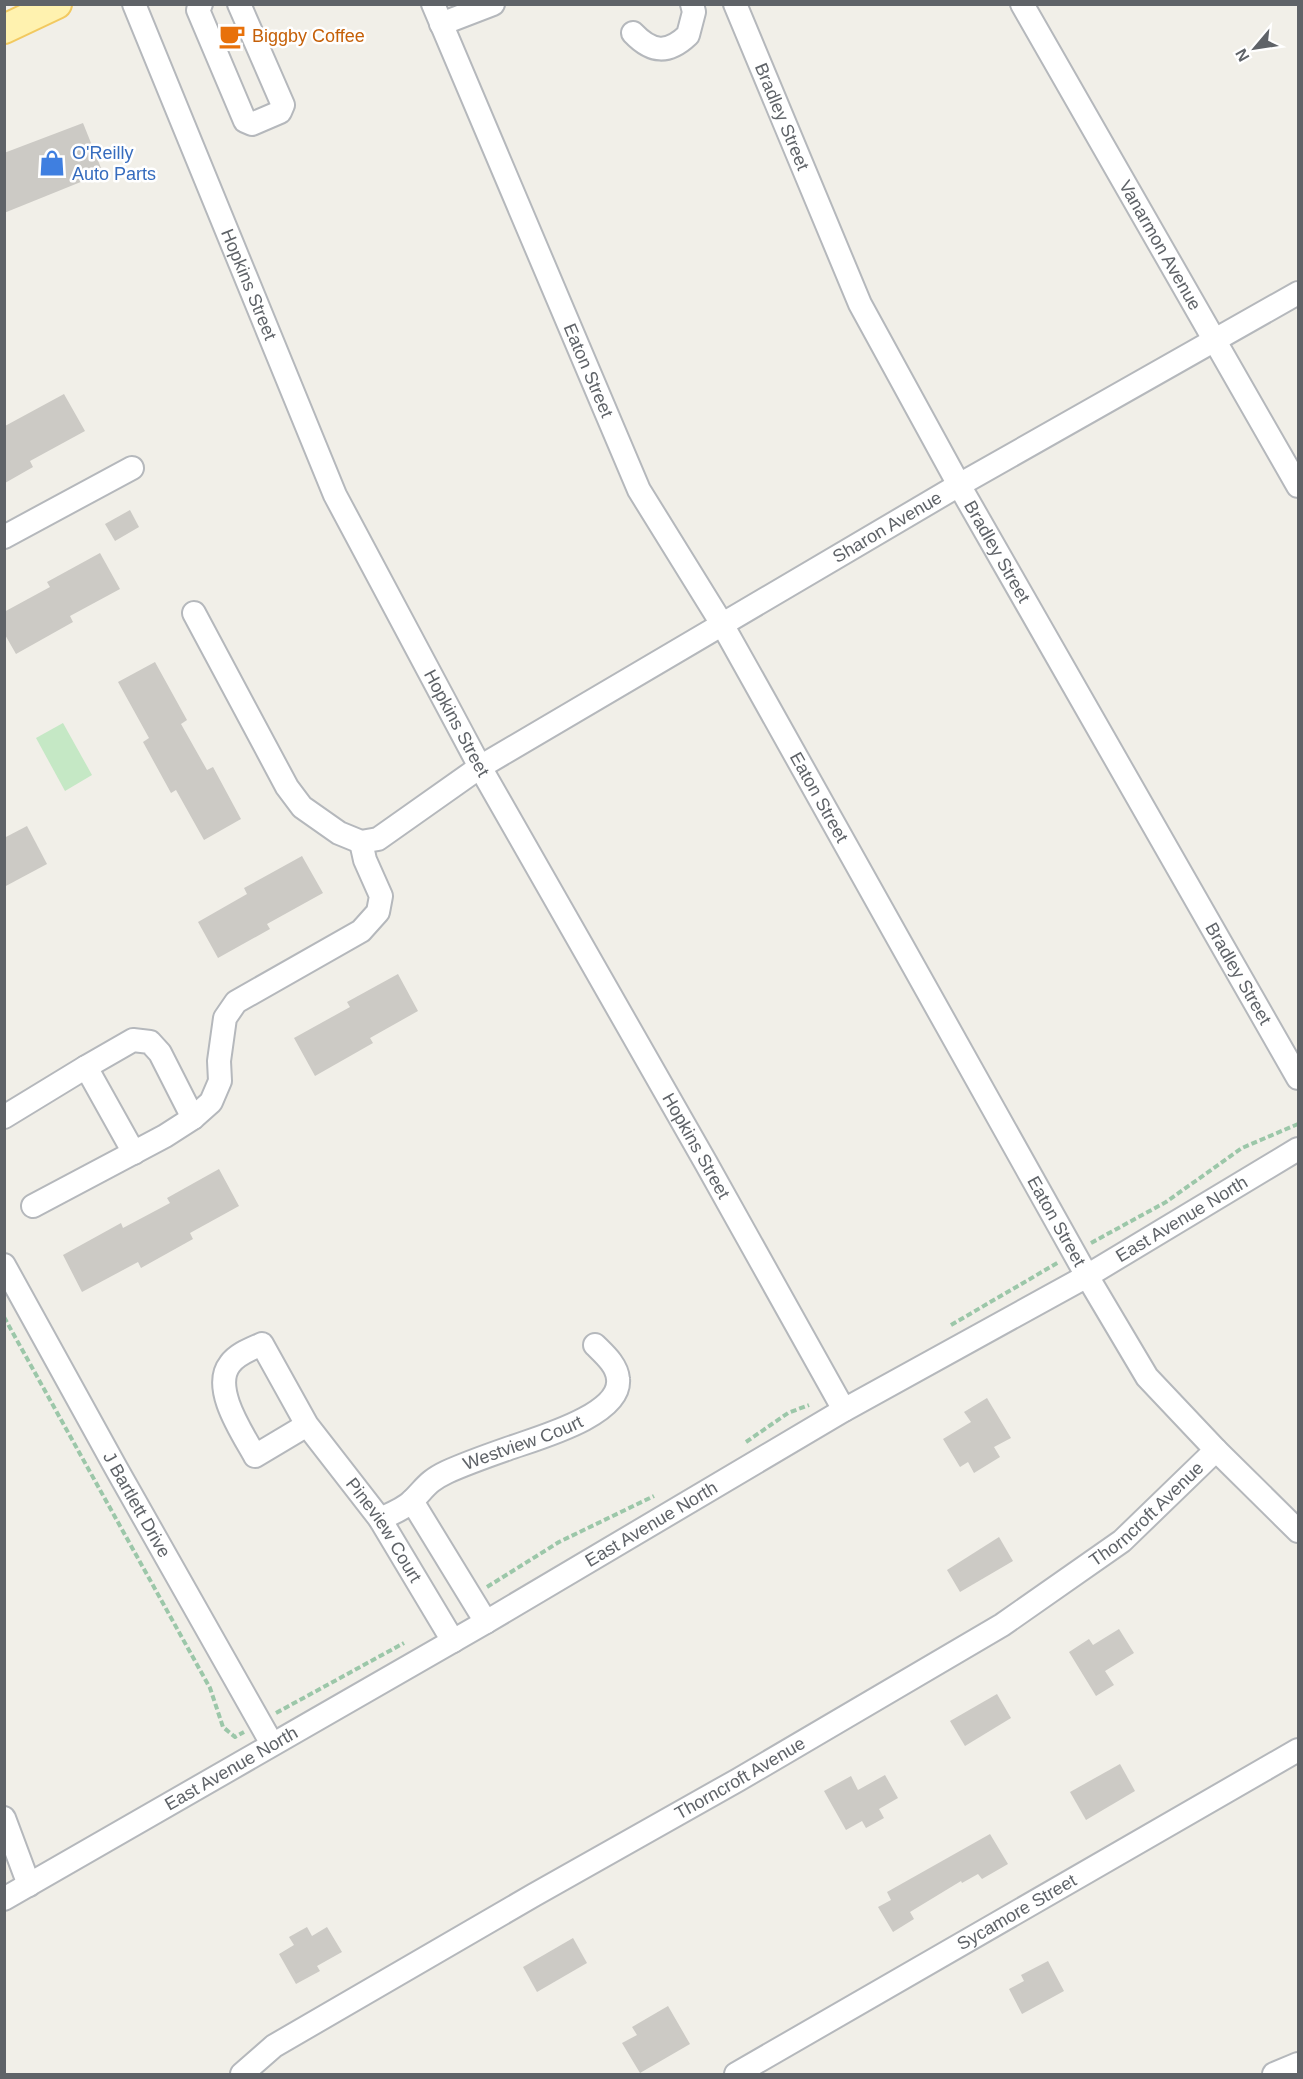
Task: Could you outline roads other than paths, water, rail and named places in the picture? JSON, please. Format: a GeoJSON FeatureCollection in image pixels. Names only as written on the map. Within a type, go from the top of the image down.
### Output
{"type":"FeatureCollection","features":[{"type":"Feature","properties":{"kind":"main road"},"geometry":{"type":"LineString","coordinates":[[4,29],[57,4]]}},
{"type":"Feature","properties":{"kind":"street","name":"Hopkins Street"},"geometry":{"type":"LineString","coordinates":[[134,4],[335,495],[480,767],[839,1401]]}},
{"type":"Feature","properties":{"kind":"street"},"geometry":{"type":"LineString","coordinates":[[201,4],[198,10],[244,121],[252,124],[280,112],[283,105],[239,4]]}},
{"type":"Feature","properties":{"kind":"street"},"geometry":{"type":"LineString","coordinates":[[437,14],[493,4]]}},
{"type":"Feature","properties":{"kind":"street"},"geometry":{"type":"LineString","coordinates":[[670,48],[682,33],[688,16],[684,4]]}},
{"type":"Feature","properties":{"kind":"street"},"geometry":{"type":"LineString","coordinates":[[633,33],[650,46],[660,49],[679,44],[688,36],[694,12],[692,4]]}},
{"type":"Feature","properties":{"kind":"street","name":"Bradley Street"},"geometry":{"type":"LineString","coordinates":[[735,4],[860,304],[959,485],[1299,1078]]}},
{"type":"Feature","properties":{"kind":"street","name":"Vanarmon Avenue"},"geometry":{"type":"LineString","coordinates":[[1022,4],[1299,486]]}},
{"type":"Feature","properties":{"kind":"street","name":"Eaton Street"},"geometry":{"type":"LineString","coordinates":[[437,14],[639,490],[722,624],[1074,1253],[1147,1377],[1216,1450],[1299,1531]]}},
{"type":"Feature","properties":{"kind":"street","name":"Sharon Avenue"},"geometry":{"type":"LineString","coordinates":[[361,842],[378,838],[480,767],[959,485],[1299,293]]}},
{"type":"Feature","properties":{"kind":"street"},"geometry":{"type":"LineString","coordinates":[[4,537],[132,468]]}},
{"type":"Feature","properties":{"kind":"street"},"geometry":{"type":"LineString","coordinates":[[33,1206],[134,1153],[193,1118],[211,1102],[220,1081],[219,1061],[225,1018],[236,1002],[361,931],[378,912],[381,896],[365,860],[361,842],[339,833],[302,807],[286,787],[194,613]]}},
{"type":"Feature","properties":{"kind":"street"},"geometry":{"type":"LineString","coordinates":[[4,1117],[133,1040],[150,1042],[160,1053],[193,1118]]}},
{"type":"Feature","properties":{"kind":"street"},"geometry":{"type":"LineString","coordinates":[[86,1067],[134,1153]]}},
{"type":"Feature","properties":{"kind":"street","name":"East Avenue North"},"geometry":{"type":"LineString","coordinates":[[4,1899],[486,1622],[839,1401],[1087,1276],[1299,1149]]}},
{"type":"Feature","properties":{"kind":"street","name":"J Bartlett Drive"},"geometry":{"type":"LineString","coordinates":[[4,1265],[272,1744]]}},
{"type":"Feature","properties":{"kind":"street","name":"Pineview Court"},"geometry":{"type":"LineString","coordinates":[[307,1425],[255,1456],[229,1407],[224,1391],[224,1375],[230,1364],[262,1344],[307,1425],[380,1519],[453,1641]]}},
{"type":"Feature","properties":{"kind":"street","name":"Westview Court"},"geometry":{"type":"LineString","coordinates":[[380,1519],[412,1501],[426,1484],[438,1476],[461,1465],[570,1426],[599,1410],[611,1400],[617,1390],[618,1379],[615,1368],[595,1345]]}},
{"type":"Feature","properties":{"kind":"street","name":"Thorncroft Avenue"},"geometry":{"type":"LineString","coordinates":[[242,2074],[274,2046],[738,1780],[1002,1625],[1122,1541],[1216,1450]]}},
{"type":"Feature","properties":{"kind":"street"},"geometry":{"type":"LineString","coordinates":[[412,1501],[486,1622]]}},
{"type":"Feature","properties":{"kind":"street","name":"Sycamore Street"},"geometry":{"type":"LineString","coordinates":[[736,2074],[1299,1750]]}},
{"type":"Feature","properties":{"kind":"street"},"geometry":{"type":"LineString","coordinates":[[4,1818],[29,1885]]}},
{"type":"Feature","properties":{"kind":"street"},"geometry":{"type":"LineString","coordinates":[[1274,2074],[1299,2064]]}},
{"type":"Feature","properties":{"kind":"place","name":"Biggby Coffee"},"geometry":{"type":"Point","coordinates":[232,36]}},
{"type":"Feature","properties":{"kind":"place","name":"O'Reilly Auto Parts"},"geometry":{"type":"Point","coordinates":[52,163]}}]}
